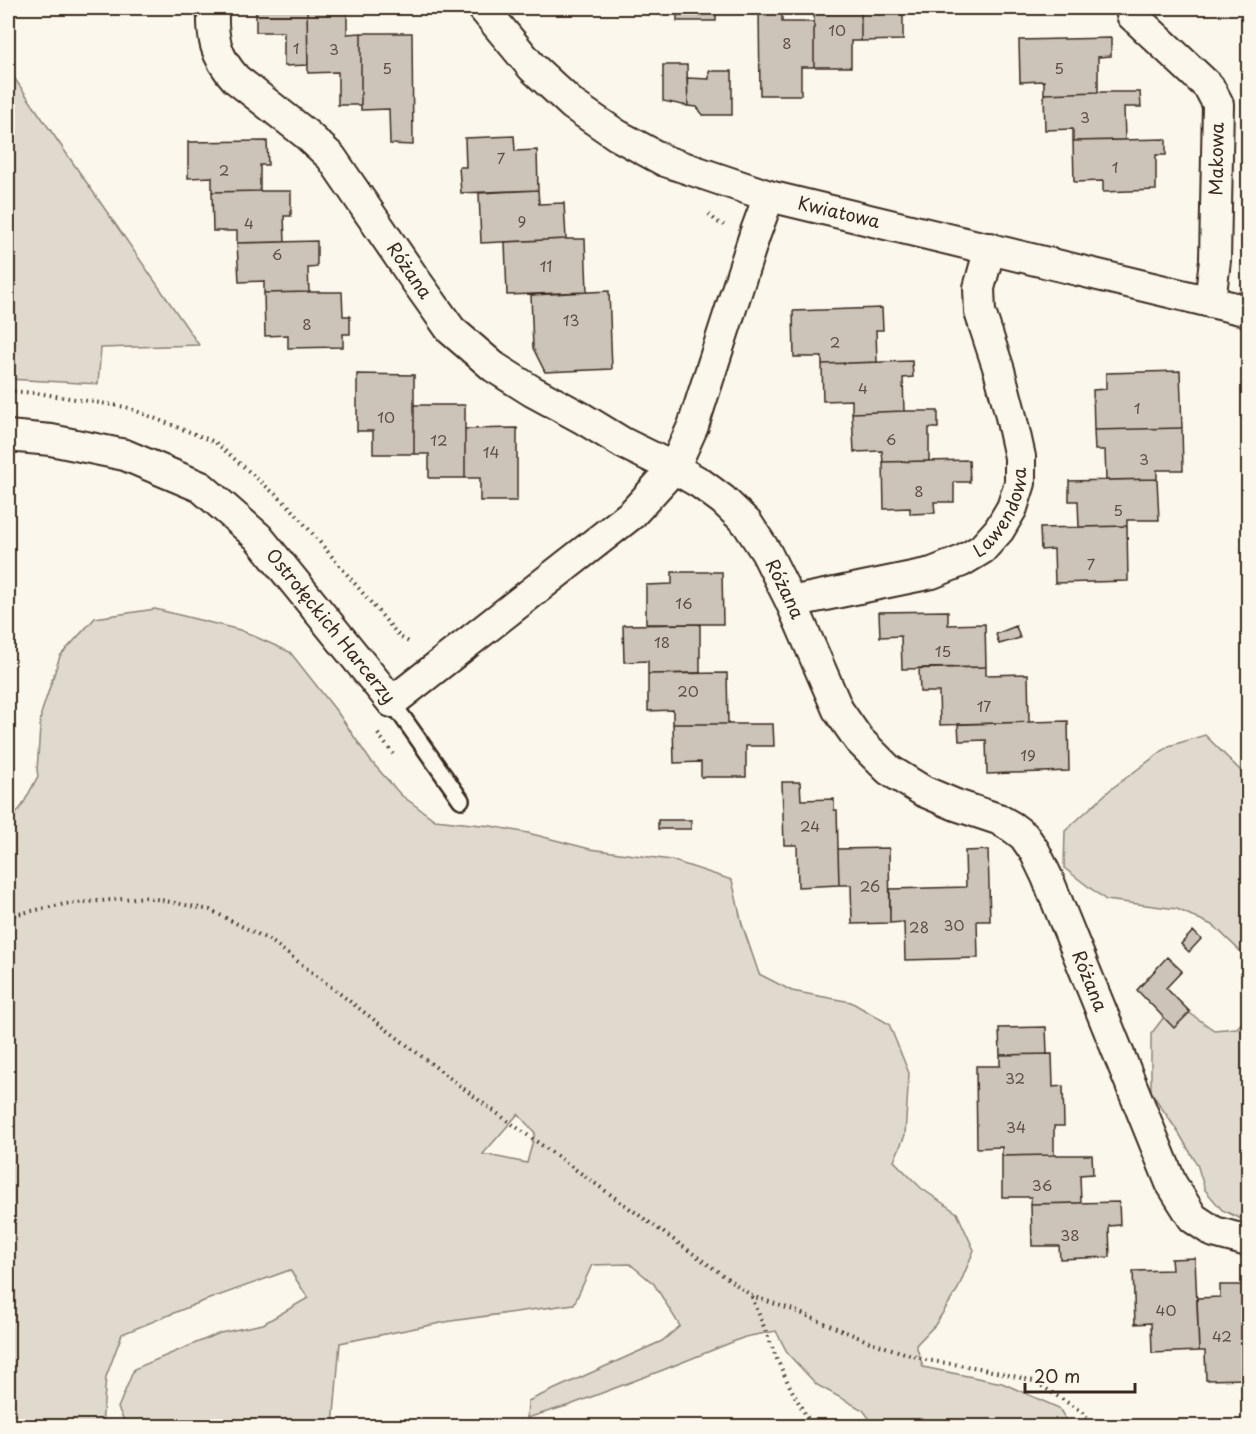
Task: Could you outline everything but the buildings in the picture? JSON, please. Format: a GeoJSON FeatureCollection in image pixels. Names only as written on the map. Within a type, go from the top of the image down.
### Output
{"type":"FeatureCollection","features":[{"type":"Feature","properties":{"kind":"street","name":"Różana"},"geometry":{"type":"LineString","coordinates":[[213,8],[215,46],[229,71],[236,80],[306,134],[331,157],[451,330],[494,367],[532,391],[623,443],[674,468],[723,500],[747,523],[766,552],[792,602],[838,710],[859,740],[889,770],[923,791],[998,819],[1024,836],[1047,877],[1171,1183],[1193,1218],[1214,1232],[1248,1241]]}},
{"type":"Feature","properties":{"kind":"street","name":"Kwiatowa"},"geometry":{"type":"LineString","coordinates":[[483,8],[532,67],[573,105],[617,135],[665,161],[769,196],[1248,311]]}},
{"type":"Feature","properties":{"kind":"street","name":"Makowa"},"geometry":{"type":"LineString","coordinates":[[1132,15],[1209,87],[1218,104],[1215,260],[1210,302]]}},
{"type":"Feature","properties":{"kind":"street","name":"Ostrołęckich Harcerzy"},"geometry":{"type":"LineString","coordinates":[[8,436],[51,440],[125,455],[201,487],[258,537],[392,702],[632,514],[674,468],[693,426],[769,196]]}},
{"type":"Feature","properties":{"kind":"street","name":"Lawendowa"},"geometry":{"type":"LineString","coordinates":[[792,602],[932,573],[962,561],[982,549],[999,530],[1012,508],[1020,483],[1020,457],[1005,391],[980,312],[979,288],[990,248]]}},
{"type":"Feature","properties":{"kind":"lane"},"geometry":{"type":"LineString","coordinates":[[392,702],[461,800]]}},
{"type":"Feature","properties":{"kind":"path"},"geometry":{"type":"LineString","coordinates":[[8,392],[37,393],[126,407],[214,442],[291,507],[400,637],[413,644]]}},
{"type":"Feature","properties":{"kind":"path"},"geometry":{"type":"LineString","coordinates":[[375,730],[396,758]]}},
{"type":"Feature","properties":{"kind":"path"},"geometry":{"type":"LineString","coordinates":[[8,916],[65,904],[146,897],[210,910],[271,941],[480,1101],[752,1296],[793,1310],[870,1342],[926,1360],[979,1368],[1034,1381],[1082,1412],[1094,1426]]}},
{"type":"Feature","properties":{"kind":"path"},"geometry":{"type":"LineString","coordinates":[[752,1296],[776,1358],[812,1426]]}},
{"type":"Feature","properties":{"kind":"shaded area"},"geometry":{"type":"Polygon","coordinates":[[[8,69],[199,345],[101,348],[98,384],[8,379],[8,69]]]}},
{"type":"Feature","properties":{"kind":"shaded area"},"geometry":{"type":"Polygon","coordinates":[[[155,609],[240,630],[290,652],[338,713],[370,760],[401,795],[435,820],[491,826],[590,849],[671,860],[732,880],[742,924],[759,974],[792,991],[851,1002],[889,1024],[909,1073],[905,1135],[894,1161],[921,1188],[957,1213],[974,1250],[958,1289],[935,1325],[916,1345],[923,1367],[1002,1383],[1059,1408],[1070,1426],[875,1426],[863,1410],[817,1385],[788,1354],[776,1331],[745,1337],[570,1405],[527,1418],[528,1401],[662,1341],[680,1326],[654,1284],[630,1264],[592,1265],[574,1304],[451,1321],[340,1343],[333,1426],[127,1426],[118,1408],[134,1369],[220,1333],[263,1324],[308,1298],[290,1270],[122,1334],[106,1377],[102,1426],[8,1426],[8,824],[22,806],[38,776],[41,714],[60,656],[95,618],[155,609]],[[518,1114],[483,1154],[527,1163],[535,1133],[518,1114]]]}},
{"type":"Feature","properties":{"kind":"shaded area"},"geometry":{"type":"Polygon","coordinates":[[[1205,735],[1248,778],[1248,968],[1243,954],[1214,926],[1177,909],[1106,900],[1064,868],[1065,831],[1111,789],[1169,746],[1205,735]]]}},
{"type":"Feature","properties":{"kind":"shaded area"},"geometry":{"type":"Polygon","coordinates":[[[1188,1012],[1214,1030],[1237,1028],[1248,1016],[1248,1222],[1222,1210],[1205,1190],[1197,1164],[1151,1092],[1151,1034],[1164,1017],[1188,1012]]]}}]}
